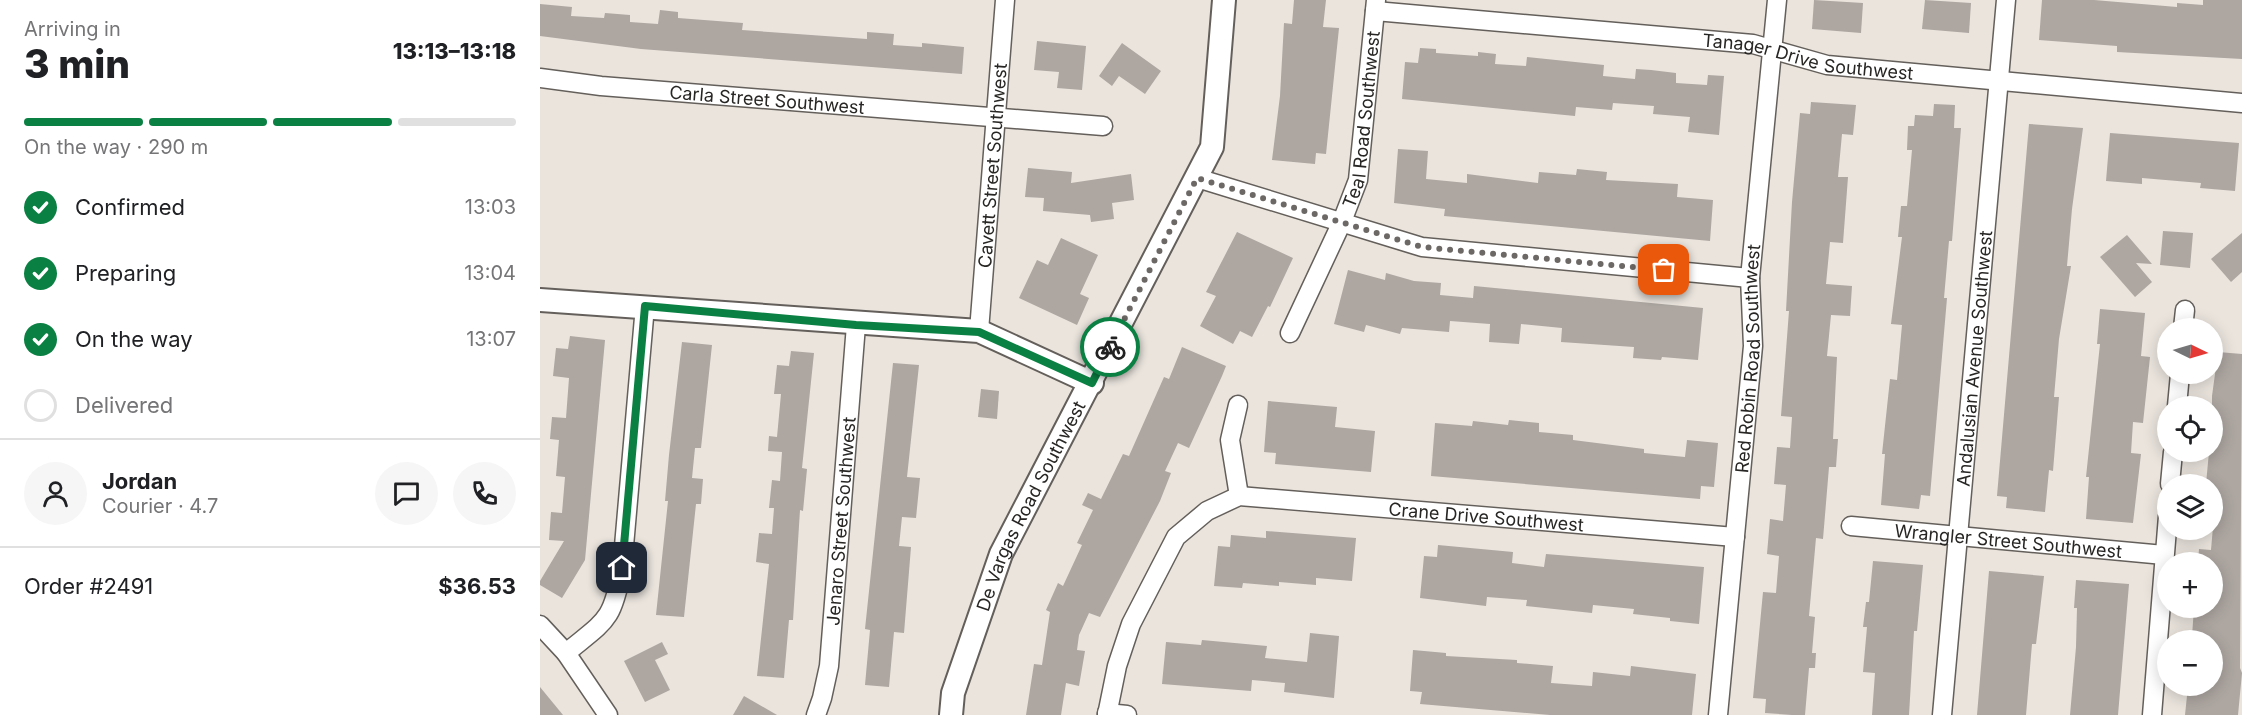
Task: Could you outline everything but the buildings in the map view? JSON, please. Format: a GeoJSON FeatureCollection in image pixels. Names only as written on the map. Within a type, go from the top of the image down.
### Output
{"type":"FeatureCollection","features":[{"type":"Feature","properties":{"kind":"street","name":"Cavett Street Southwest"},"geometry":{"type":"LineString","coordinates":[[979,332],[1005,0]]}},
{"type":"Feature","properties":{"kind":"street","name":"De Vargas Road Southwest"},"geometry":{"type":"LineString","coordinates":[[951,715],[953,693],[1001,554],[1092,383],[1212,147],[1224,0]]}},
{"type":"Feature","properties":{"kind":"street","name":"Red Robin Road Southwest"},"geometry":{"type":"LineString","coordinates":[[1718,715],[1753,346],[1750,278],[1777,0]]}},
{"type":"Feature","properties":{"kind":"street","name":"Andalusian Avenue Southwest"},"geometry":{"type":"LineString","coordinates":[[1942,715],[1956,535],[2006,0]]}},
{"type":"Feature","properties":{"kind":"street","name":"Tanager Drive Southwest"},"geometry":{"type":"LineString","coordinates":[[1375,6],[1773,48],[1827,65],[2242,103]]}},
{"type":"Feature","properties":{"kind":"street","name":"Teal Road Southwest"},"geometry":{"type":"LineString","coordinates":[[1290,333],[1341,224],[1358,180],[1375,6]]}},
{"type":"Feature","properties":{"kind":"street","name":"Carla Street Southwest"},"geometry":{"type":"LineString","coordinates":[[540,78],[601,86],[1103,126]]}},
{"type":"Feature","properties":{"kind":"street"},"geometry":{"type":"LineString","coordinates":[[1197,178],[1422,247],[1750,278]]}},
{"type":"Feature","properties":{"kind":"street"},"geometry":{"type":"LineString","coordinates":[[540,300],[645,306],[856,325],[979,332],[1092,383]]}},
{"type":"Feature","properties":{"kind":"street"},"geometry":{"type":"LineString","coordinates":[[566,653],[606,621],[616,603],[622,568],[645,306]]}},
{"type":"Feature","properties":{"kind":"street","name":"Jenaro Street Southwest"},"geometry":{"type":"LineString","coordinates":[[816,715],[828,666],[856,325]]}},
{"type":"Feature","properties":{"kind":"street"},"geometry":{"type":"LineString","coordinates":[[1127,715],[1107,714],[1116,666],[1131,624],[1176,537],[1207,511],[1239,496],[1230,440],[1238,405]]}},
{"type":"Feature","properties":{"kind":"street","name":"Crane Drive Southwest"},"geometry":{"type":"LineString","coordinates":[[1239,496],[1735,537]]}},
{"type":"Feature","properties":{"kind":"street","name":"Wrangler Street Southwest"},"geometry":{"type":"LineString","coordinates":[[1851,526],[2157,554]]}},
{"type":"Feature","properties":{"kind":"street"},"geometry":{"type":"LineString","coordinates":[[2152,715],[2159,618]]}},
{"type":"Feature","properties":{"kind":"street"},"geometry":{"type":"LineString","coordinates":[[540,625],[566,653],[608,715]]}},
{"type":"Feature","properties":{"kind":"way so far"},"geometry":{"type":"LineString","coordinates":[[1110,347],[1197,178],[1422,247],[1664,270]]}},
{"type":"Feature","properties":{"kind":"route"},"geometry":{"type":"LineString","coordinates":[[622,568],[645,306],[856,325],[979,332],[1092,383],[1110,347]]}}]}
